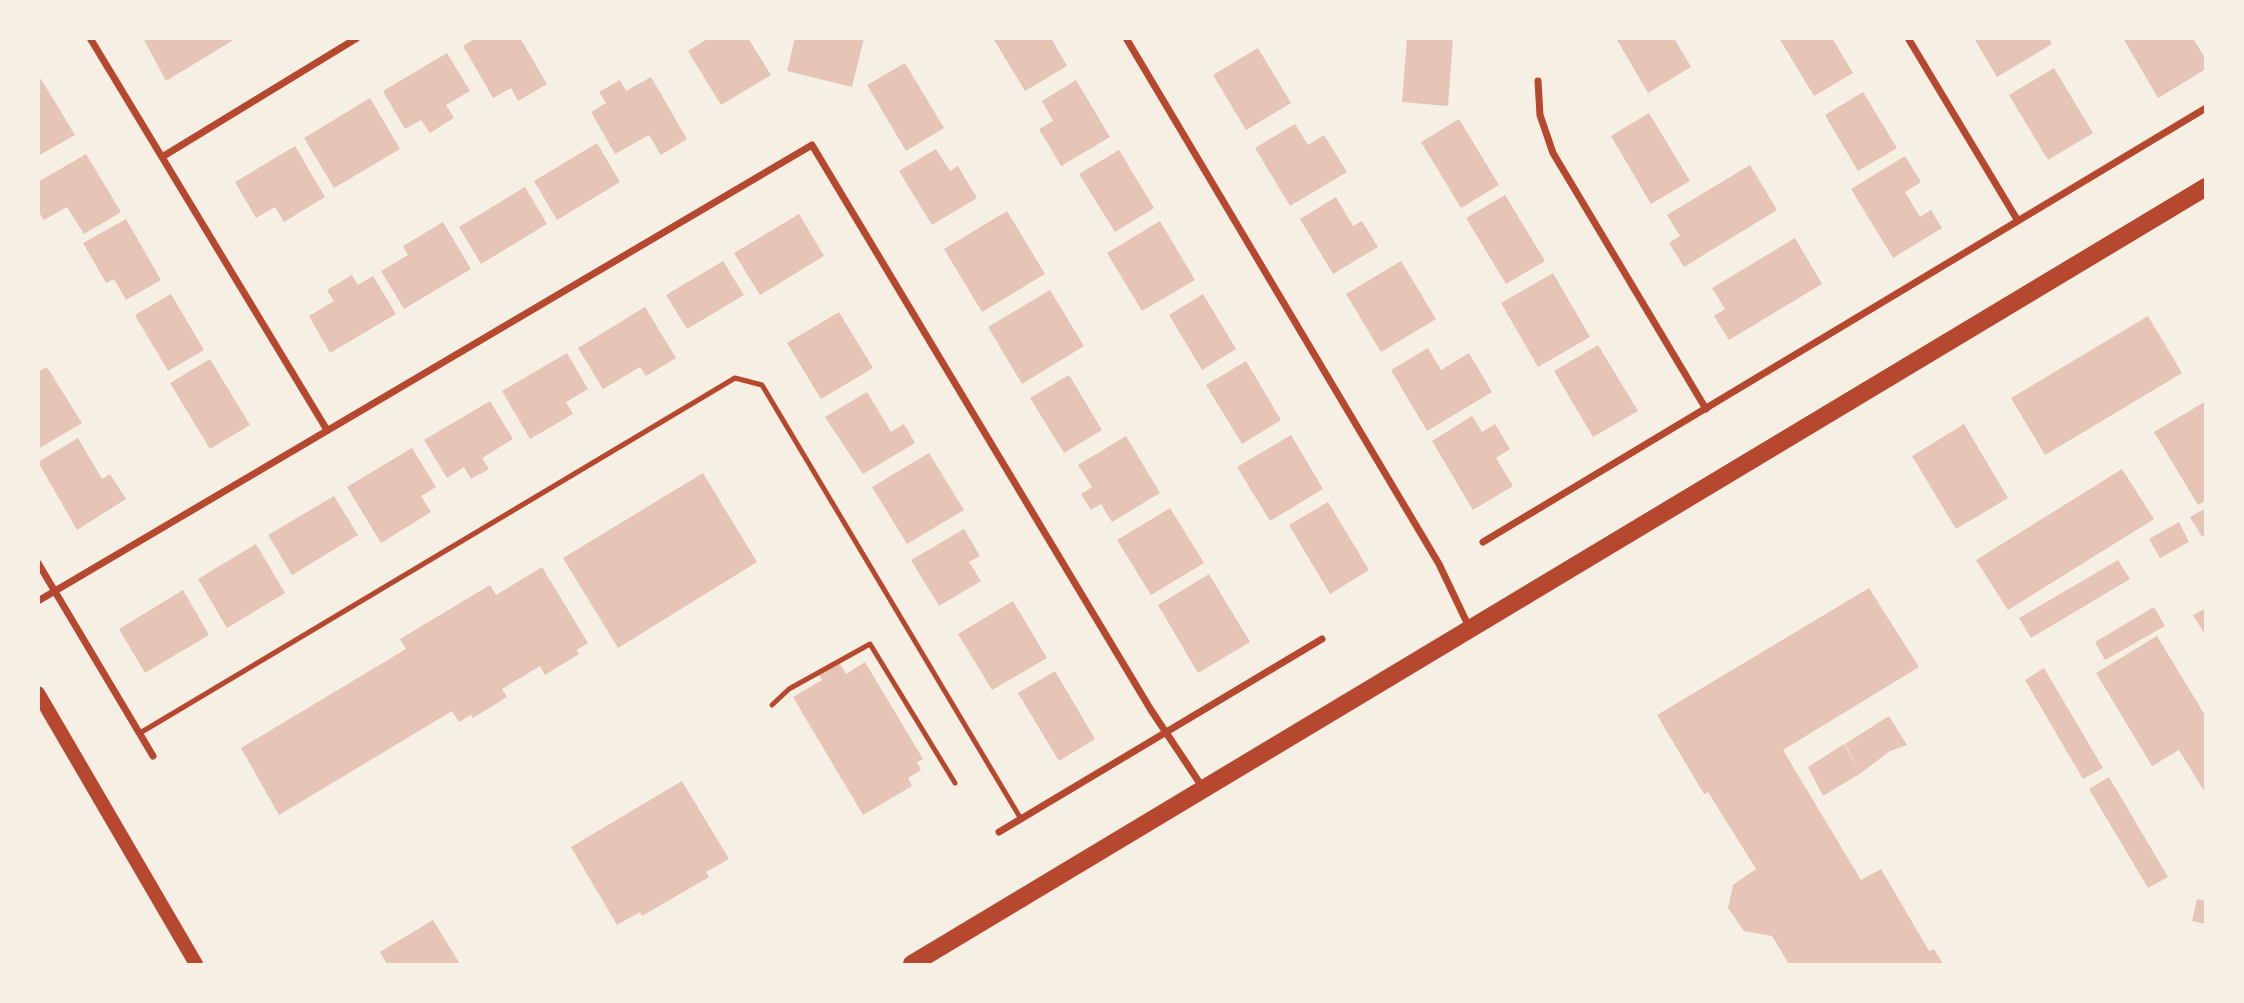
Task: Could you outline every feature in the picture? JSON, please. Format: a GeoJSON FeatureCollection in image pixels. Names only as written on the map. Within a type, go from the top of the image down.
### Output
{"type":"FeatureCollection","features":[{"type":"Feature","properties":{"kind":"main road"},"geometry":{"type":"LineString","coordinates":[[912,964],[2206,187]]}},
{"type":"Feature","properties":{"kind":"main road"},"geometry":{"type":"LineString","coordinates":[[38,693],[196,964]]}},
{"type":"Feature","properties":{"kind":"street"},"geometry":{"type":"LineString","coordinates":[[90,38],[327,430]]}},
{"type":"Feature","properties":{"kind":"street"},"geometry":{"type":"LineString","coordinates":[[162,157],[357,38]]}},
{"type":"Feature","properties":{"kind":"street"},"geometry":{"type":"LineString","coordinates":[[1126,38],[1439,564],[1470,629]]}},
{"type":"Feature","properties":{"kind":"street"},"geometry":{"type":"LineString","coordinates":[[1908,38],[2018,221]]}},
{"type":"Feature","properties":{"kind":"street"},"geometry":{"type":"LineString","coordinates":[[1538,81],[1540,115],[1553,153],[1706,409]]}},
{"type":"Feature","properties":{"kind":"street"},"geometry":{"type":"LineString","coordinates":[[1483,542],[2206,108]]}},
{"type":"Feature","properties":{"kind":"street"},"geometry":{"type":"LineString","coordinates":[[38,601],[812,145],[1166,733],[1203,788]]}},
{"type":"Feature","properties":{"kind":"street"},"geometry":{"type":"LineString","coordinates":[[38,563],[153,756]]}},
{"type":"Feature","properties":{"kind":"street"},"geometry":{"type":"LineString","coordinates":[[999,832],[1321,639]]}},
{"type":"Feature","properties":{"kind":"lane"},"geometry":{"type":"LineString","coordinates":[[140,733],[736,378],[762,385],[1021,819]]}},
{"type":"Feature","properties":{"kind":"lane"},"geometry":{"type":"LineString","coordinates":[[772,705],[789,689],[870,643],[955,783]]}},
{"type":"Feature","properties":{"kind":"building"},"geometry":{"type":"Polygon","coordinates":[[[143,38],[230,38],[232,41],[166,81],[143,38]]]}},
{"type":"Feature","properties":{"kind":"building"},"geometry":{"type":"Polygon","coordinates":[[[476,38],[520,38],[547,84],[518,101],[511,88],[493,98],[463,46],[476,38]]]}},
{"type":"Feature","properties":{"kind":"building"},"geometry":{"type":"Polygon","coordinates":[[[709,38],[748,38],[771,75],[721,105],[688,51],[709,38]]]}},
{"type":"Feature","properties":{"kind":"building"},"geometry":{"type":"Polygon","coordinates":[[[795,38],[864,38],[852,87],[787,71],[795,38]]]}},
{"type":"Feature","properties":{"kind":"building"},"geometry":{"type":"Polygon","coordinates":[[[993,38],[1051,38],[1067,66],[1025,91],[993,38]]]}},
{"type":"Feature","properties":{"kind":"building"},"geometry":{"type":"Polygon","coordinates":[[[1407,38],[1453,38],[1448,106],[1402,102],[1407,38]]]}},
{"type":"Feature","properties":{"kind":"building"},"geometry":{"type":"Polygon","coordinates":[[[1616,38],[1674,38],[1691,67],[1648,93],[1616,38]]]}},
{"type":"Feature","properties":{"kind":"building"},"geometry":{"type":"Polygon","coordinates":[[[1779,38],[1832,38],[1853,73],[1814,96],[1779,38]]]}},
{"type":"Feature","properties":{"kind":"building"},"geometry":{"type":"Polygon","coordinates":[[[1974,38],[2049,38],[2052,44],[1997,77],[1974,38]]]}},
{"type":"Feature","properties":{"kind":"building"},"geometry":{"type":"Polygon","coordinates":[[[2123,38],[2193,38],[2206,60],[2206,69],[2158,98],[2123,38]]]}},
{"type":"Feature","properties":{"kind":"building"},"geometry":{"type":"Polygon","coordinates":[[[1258,48],[1291,103],[1246,130],[1213,75],[1258,48]]]}},
{"type":"Feature","properties":{"kind":"building"},"geometry":{"type":"Polygon","coordinates":[[[447,53],[470,91],[446,105],[454,118],[430,133],[421,120],[405,129],[383,91],[447,53]]]}},
{"type":"Feature","properties":{"kind":"building"},"geometry":{"type":"Polygon","coordinates":[[[905,63],[944,128],[906,151],[867,85],[905,63]]]}},
{"type":"Feature","properties":{"kind":"building"},"geometry":{"type":"Polygon","coordinates":[[[2054,68],[2093,133],[2048,160],[2009,95],[2054,68]]]}},
{"type":"Feature","properties":{"kind":"building"},"geometry":{"type":"Polygon","coordinates":[[[651,77],[687,139],[661,155],[649,135],[615,154],[591,112],[606,103],[599,92],[620,80],[626,91],[651,77]]]}},
{"type":"Feature","properties":{"kind":"building"},"geometry":{"type":"Polygon","coordinates":[[[41,79],[75,135],[38,156],[38,80],[41,79]]]}},
{"type":"Feature","properties":{"kind":"building"},"geometry":{"type":"Polygon","coordinates":[[[1076,80],[1110,137],[1061,166],[1039,129],[1053,121],[1042,101],[1076,80]]]}},
{"type":"Feature","properties":{"kind":"building"},"geometry":{"type":"Polygon","coordinates":[[[1863,92],[1897,148],[1858,171],[1825,115],[1863,92]]]}},
{"type":"Feature","properties":{"kind":"building"},"geometry":{"type":"Polygon","coordinates":[[[370,98],[400,149],[334,188],[304,138],[370,98]]]}},
{"type":"Feature","properties":{"kind":"building"},"geometry":{"type":"Polygon","coordinates":[[[1649,113],[1690,181],[1651,204],[1611,136],[1649,113]]]}},
{"type":"Feature","properties":{"kind":"building"},"geometry":{"type":"Polygon","coordinates":[[[1459,119],[1499,185],[1461,208],[1421,142],[1459,119]]]}},
{"type":"Feature","properties":{"kind":"building"},"geometry":{"type":"Polygon","coordinates":[[[1295,124],[1308,145],[1324,135],[1347,172],[1290,206],[1255,148],[1295,124]]]}},
{"type":"Feature","properties":{"kind":"building"},"geometry":{"type":"Polygon","coordinates":[[[597,143],[620,182],[557,220],[534,181],[597,143]]]}},
{"type":"Feature","properties":{"kind":"building"},"geometry":{"type":"Polygon","coordinates":[[[295,146],[325,197],[284,222],[275,207],[256,218],[235,182],[295,146]]]}},
{"type":"Feature","properties":{"kind":"building"},"geometry":{"type":"Polygon","coordinates":[[[936,149],[950,171],[958,166],[977,198],[932,225],[899,171],[936,149]]]}},
{"type":"Feature","properties":{"kind":"building"},"geometry":{"type":"Polygon","coordinates":[[[1119,150],[1154,208],[1115,232],[1079,174],[1119,150]]]}},
{"type":"Feature","properties":{"kind":"building"},"geometry":{"type":"Polygon","coordinates":[[[86,154],[121,212],[84,234],[67,207],[44,220],[38,211],[38,182],[86,154]]]}},
{"type":"Feature","properties":{"kind":"building"},"geometry":{"type":"Polygon","coordinates":[[[1905,156],[1921,182],[1905,192],[1920,217],[1931,210],[1942,228],[1893,258],[1851,189],[1905,156]]]}},
{"type":"Feature","properties":{"kind":"building"},"geometry":{"type":"Polygon","coordinates":[[[1750,165],[1777,210],[1684,267],[1669,243],[1680,236],[1667,215],[1750,165]]]}},
{"type":"Feature","properties":{"kind":"building"},"geometry":{"type":"Polygon","coordinates":[[[525,187],[547,224],[481,264],[459,227],[525,187]]]}},
{"type":"Feature","properties":{"kind":"building"},"geometry":{"type":"Polygon","coordinates":[[[1505,195],[1545,261],[1506,284],[1466,218],[1505,195]]]}},
{"type":"Feature","properties":{"kind":"building"},"geometry":{"type":"Polygon","coordinates":[[[1336,197],[1353,226],[1362,221],[1378,247],[1333,274],[1300,219],[1336,197]]]}},
{"type":"Feature","properties":{"kind":"building"},"geometry":{"type":"Polygon","coordinates":[[[1007,211],[1045,274],[982,312],[944,249],[1007,211]]]}},
{"type":"Feature","properties":{"kind":"building"},"geometry":{"type":"Polygon","coordinates":[[[799,214],[824,256],[760,295],[734,253],[799,214]]]}},
{"type":"Feature","properties":{"kind":"building"},"geometry":{"type":"Polygon","coordinates":[[[126,219],[161,280],[126,300],[114,279],[106,283],[83,243],[126,219]]]}},
{"type":"Feature","properties":{"kind":"building"},"geometry":{"type":"Polygon","coordinates":[[[1160,221],[1195,280],[1142,311],[1107,253],[1160,221]]]}},
{"type":"Feature","properties":{"kind":"building"},"geometry":{"type":"Polygon","coordinates":[[[443,222],[471,269],[404,309],[381,271],[408,255],[403,246],[443,222]]]}},
{"type":"Feature","properties":{"kind":"building"},"geometry":{"type":"Polygon","coordinates":[[[1795,238],[1822,284],[1729,340],[1714,316],[1725,309],[1712,288],[1795,238]]]}},
{"type":"Feature","properties":{"kind":"building"},"geometry":{"type":"Polygon","coordinates":[[[723,261],[744,295],[687,329],[666,295],[723,261]]]}},
{"type":"Feature","properties":{"kind":"building"},"geometry":{"type":"Polygon","coordinates":[[[1401,261],[1436,319],[1381,352],[1346,294],[1401,261]]]}},
{"type":"Feature","properties":{"kind":"building"},"geometry":{"type":"Polygon","coordinates":[[[1553,273],[1590,337],[1538,367],[1501,303],[1553,273]]]}},
{"type":"Feature","properties":{"kind":"building"},"geometry":{"type":"Polygon","coordinates":[[[352,275],[358,285],[373,276],[396,314],[330,353],[309,316],[334,301],[327,290],[352,275]]]}},
{"type":"Feature","properties":{"kind":"building"},"geometry":{"type":"Polygon","coordinates":[[[1050,290],[1084,346],[1022,384],[988,327],[1050,290]]]}},
{"type":"Feature","properties":{"kind":"building"},"geometry":{"type":"Polygon","coordinates":[[[171,294],[204,350],[168,371],[135,315],[171,294]]]}},
{"type":"Feature","properties":{"kind":"building"},"geometry":{"type":"Polygon","coordinates":[[[1203,294],[1236,349],[1202,370],[1169,315],[1203,294]]]}},
{"type":"Feature","properties":{"kind":"building"},"geometry":{"type":"Polygon","coordinates":[[[645,307],[676,358],[646,376],[640,367],[603,389],[578,348],[645,307]]]}},
{"type":"Feature","properties":{"kind":"building"},"geometry":{"type":"Polygon","coordinates":[[[839,312],[873,368],[821,399],[787,343],[839,312]]]}},
{"type":"Feature","properties":{"kind":"building"},"geometry":{"type":"Polygon","coordinates":[[[2148,316],[2182,373],[2045,455],[2011,398],[2148,316]]]}},
{"type":"Feature","properties":{"kind":"building"},"geometry":{"type":"Polygon","coordinates":[[[1598,345],[1638,411],[1593,437],[1554,371],[1598,345]]]}},
{"type":"Feature","properties":{"kind":"building"},"geometry":{"type":"Polygon","coordinates":[[[1428,348],[1441,370],[1469,353],[1492,392],[1427,431],[1391,370],[1428,348]]]}},
{"type":"Feature","properties":{"kind":"building"},"geometry":{"type":"Polygon","coordinates":[[[567,353],[588,389],[566,402],[573,414],[530,439],[502,391],[567,353]]]}},
{"type":"Feature","properties":{"kind":"building"},"geometry":{"type":"Polygon","coordinates":[[[210,359],[250,425],[210,449],[170,383],[210,359]]]}},
{"type":"Feature","properties":{"kind":"building"},"geometry":{"type":"Polygon","coordinates":[[[1246,361],[1281,420],[1242,444],[1206,385],[1246,361]]]}},
{"type":"Feature","properties":{"kind":"building"},"geometry":{"type":"Polygon","coordinates":[[[47,367],[82,423],[38,449],[38,372],[47,367]]]}},
{"type":"Feature","properties":{"kind":"building"},"geometry":{"type":"Polygon","coordinates":[[[1069,375],[1102,430],[1064,453],[1030,398],[1069,375]]]}},
{"type":"Feature","properties":{"kind":"building"},"geometry":{"type":"Polygon","coordinates":[[[867,392],[891,432],[904,424],[915,443],[863,474],[825,417],[867,392]]]}},
{"type":"Feature","properties":{"kind":"building"},"geometry":{"type":"Polygon","coordinates":[[[490,401],[513,439],[482,458],[489,469],[471,479],[464,467],[447,478],[424,440],[490,401]]]}},
{"type":"Feature","properties":{"kind":"building"},"geometry":{"type":"Polygon","coordinates":[[[2206,401],[2206,500],[2198,505],[2154,432],[2206,401]]]}},
{"type":"Feature","properties":{"kind":"building"},"geometry":{"type":"Polygon","coordinates":[[[1472,416],[1482,432],[1495,424],[1510,449],[1496,458],[1513,486],[1473,510],[1432,441],[1472,416]]]}},
{"type":"Feature","properties":{"kind":"building"},"geometry":{"type":"Polygon","coordinates":[[[1964,424],[2008,498],[1956,529],[1912,456],[1964,424]]]}},
{"type":"Feature","properties":{"kind":"building"},"geometry":{"type":"Polygon","coordinates":[[[1291,435],[1323,489],[1270,521],[1237,467],[1291,435]]]}},
{"type":"Feature","properties":{"kind":"building"},"geometry":{"type":"Polygon","coordinates":[[[1126,436],[1160,493],[1112,522],[1101,504],[1091,510],[1081,494],[1092,487],[1078,465],[1126,436]]]}},
{"type":"Feature","properties":{"kind":"building"},"geometry":{"type":"Polygon","coordinates":[[[78,438],[102,479],[110,474],[126,499],[77,530],[38,462],[78,438]]]}},
{"type":"Feature","properties":{"kind":"building"},"geometry":{"type":"Polygon","coordinates":[[[412,448],[436,487],[421,496],[431,512],[381,543],[347,487],[412,448]]]}},
{"type":"Feature","properties":{"kind":"building"},"geometry":{"type":"Polygon","coordinates":[[[929,453],[964,510],[907,544],[872,487],[929,453]]]}},
{"type":"Feature","properties":{"kind":"building"},"geometry":{"type":"Polygon","coordinates":[[[2122,469],[2154,519],[2008,610],[1976,560],[2122,469]]]}},
{"type":"Feature","properties":{"kind":"building"},"geometry":{"type":"Polygon","coordinates":[[[703,473],[757,562],[618,648],[563,558],[703,473]]]}},
{"type":"Feature","properties":{"kind":"building"},"geometry":{"type":"Polygon","coordinates":[[[334,496],[358,535],[292,575],[268,535],[334,496]]]}},
{"type":"Feature","properties":{"kind":"building"},"geometry":{"type":"Polygon","coordinates":[[[1328,502],[1369,570],[1330,594],[1289,525],[1328,502]]]}},
{"type":"Feature","properties":{"kind":"building"},"geometry":{"type":"Polygon","coordinates":[[[1170,508],[1204,563],[1151,595],[1117,540],[1170,508]]]}},
{"type":"Feature","properties":{"kind":"building"},"geometry":{"type":"Polygon","coordinates":[[[2206,508],[2206,535],[2202,537],[2190,517],[2206,508]]]}},
{"type":"Feature","properties":{"kind":"building"},"geometry":{"type":"Polygon","coordinates":[[[2179,522],[2189,542],[2160,558],[2149,539],[2179,522]]]}},
{"type":"Feature","properties":{"kind":"building"},"geometry":{"type":"Polygon","coordinates":[[[964,529],[980,556],[969,562],[981,581],[939,606],[911,560],[964,529]]]}},
{"type":"Feature","properties":{"kind":"building"},"geometry":{"type":"Polygon","coordinates":[[[256,544],[285,593],[227,628],[198,579],[256,544]]]}},
{"type":"Feature","properties":{"kind":"building"},"geometry":{"type":"Polygon","coordinates":[[[2118,560],[2130,579],[2031,638],[2019,618],[2118,560]]]}},
{"type":"Feature","properties":{"kind":"building"},"geometry":{"type":"Polygon","coordinates":[[[542,567],[588,643],[577,650],[579,654],[545,675],[540,666],[502,689],[507,697],[473,718],[471,715],[459,722],[452,711],[279,815],[241,748],[406,649],[400,639],[490,585],[496,595],[542,567]]]}},
{"type":"Feature","properties":{"kind":"building"},"geometry":{"type":"Polygon","coordinates":[[[1209,574],[1250,642],[1198,673],[1158,605],[1209,574]]]}},
{"type":"Feature","properties":{"kind":"building"},"geometry":{"type":"Polygon","coordinates":[[[1869,588],[1919,667],[1783,750],[1861,880],[1881,869],[1929,951],[1934,949],[1943,964],[1789,964],[1772,936],[1744,931],[1728,908],[1733,885],[1756,869],[1708,792],[1704,794],[1657,715],[1869,588]]]}},
{"type":"Feature","properties":{"kind":"building"},"geometry":{"type":"Polygon","coordinates":[[[183,590],[209,635],[145,673],[119,629],[183,590]]]}},
{"type":"Feature","properties":{"kind":"building"},"geometry":{"type":"Polygon","coordinates":[[[1013,601],[1047,658],[992,690],[958,634],[1013,601]]]}},
{"type":"Feature","properties":{"kind":"building"},"geometry":{"type":"Polygon","coordinates":[[[2154,607],[2165,626],[2105,660],[2095,642],[2154,607]]]}},
{"type":"Feature","properties":{"kind":"building"},"geometry":{"type":"Polygon","coordinates":[[[2206,608],[2206,636],[2193,615],[2206,608]]]}},
{"type":"Feature","properties":{"kind":"building"},"geometry":{"type":"Polygon","coordinates":[[[2157,636],[2206,717],[2206,794],[2179,750],[2152,766],[2096,673],[2157,636]]]}},
{"type":"Feature","properties":{"kind":"building"},"geometry":{"type":"Polygon","coordinates":[[[839,662],[846,674],[865,662],[923,759],[917,762],[921,770],[908,778],[912,786],[863,815],[793,697],[822,680],[819,674],[839,662]]]}},
{"type":"Feature","properties":{"kind":"building"},"geometry":{"type":"Polygon","coordinates":[[[2044,668],[2103,768],[2083,779],[2025,680],[2044,668]]]}},
{"type":"Feature","properties":{"kind":"building"},"geometry":{"type":"Polygon","coordinates":[[[1055,671],[1095,739],[1059,761],[1018,693],[1055,671]]]}},
{"type":"Feature","properties":{"kind":"building"},"geometry":{"type":"Polygon","coordinates":[[[1889,716],[1907,745],[1890,751],[1861,773],[1845,744],[1889,716]]]}},
{"type":"Feature","properties":{"kind":"building"},"geometry":{"type":"Polygon","coordinates":[[[1844,744],[1861,773],[1823,796],[1808,767],[1844,744]]]}},
{"type":"Feature","properties":{"kind":"building"},"geometry":{"type":"Polygon","coordinates":[[[2109,777],[2168,877],[2148,888],[2089,789],[2109,777]]]}},
{"type":"Feature","properties":{"kind":"building"},"geometry":{"type":"Polygon","coordinates":[[[682,781],[729,859],[706,872],[709,877],[642,916],[640,912],[617,925],[571,847],[682,781]]]}},
{"type":"Feature","properties":{"kind":"building"},"geometry":{"type":"Polygon","coordinates":[[[2197,899],[2206,901],[2206,924],[2192,921],[2197,899]]]}},
{"type":"Feature","properties":{"kind":"building"},"geometry":{"type":"Polygon","coordinates":[[[433,920],[460,964],[387,964],[380,952],[433,920]]]}}]}
